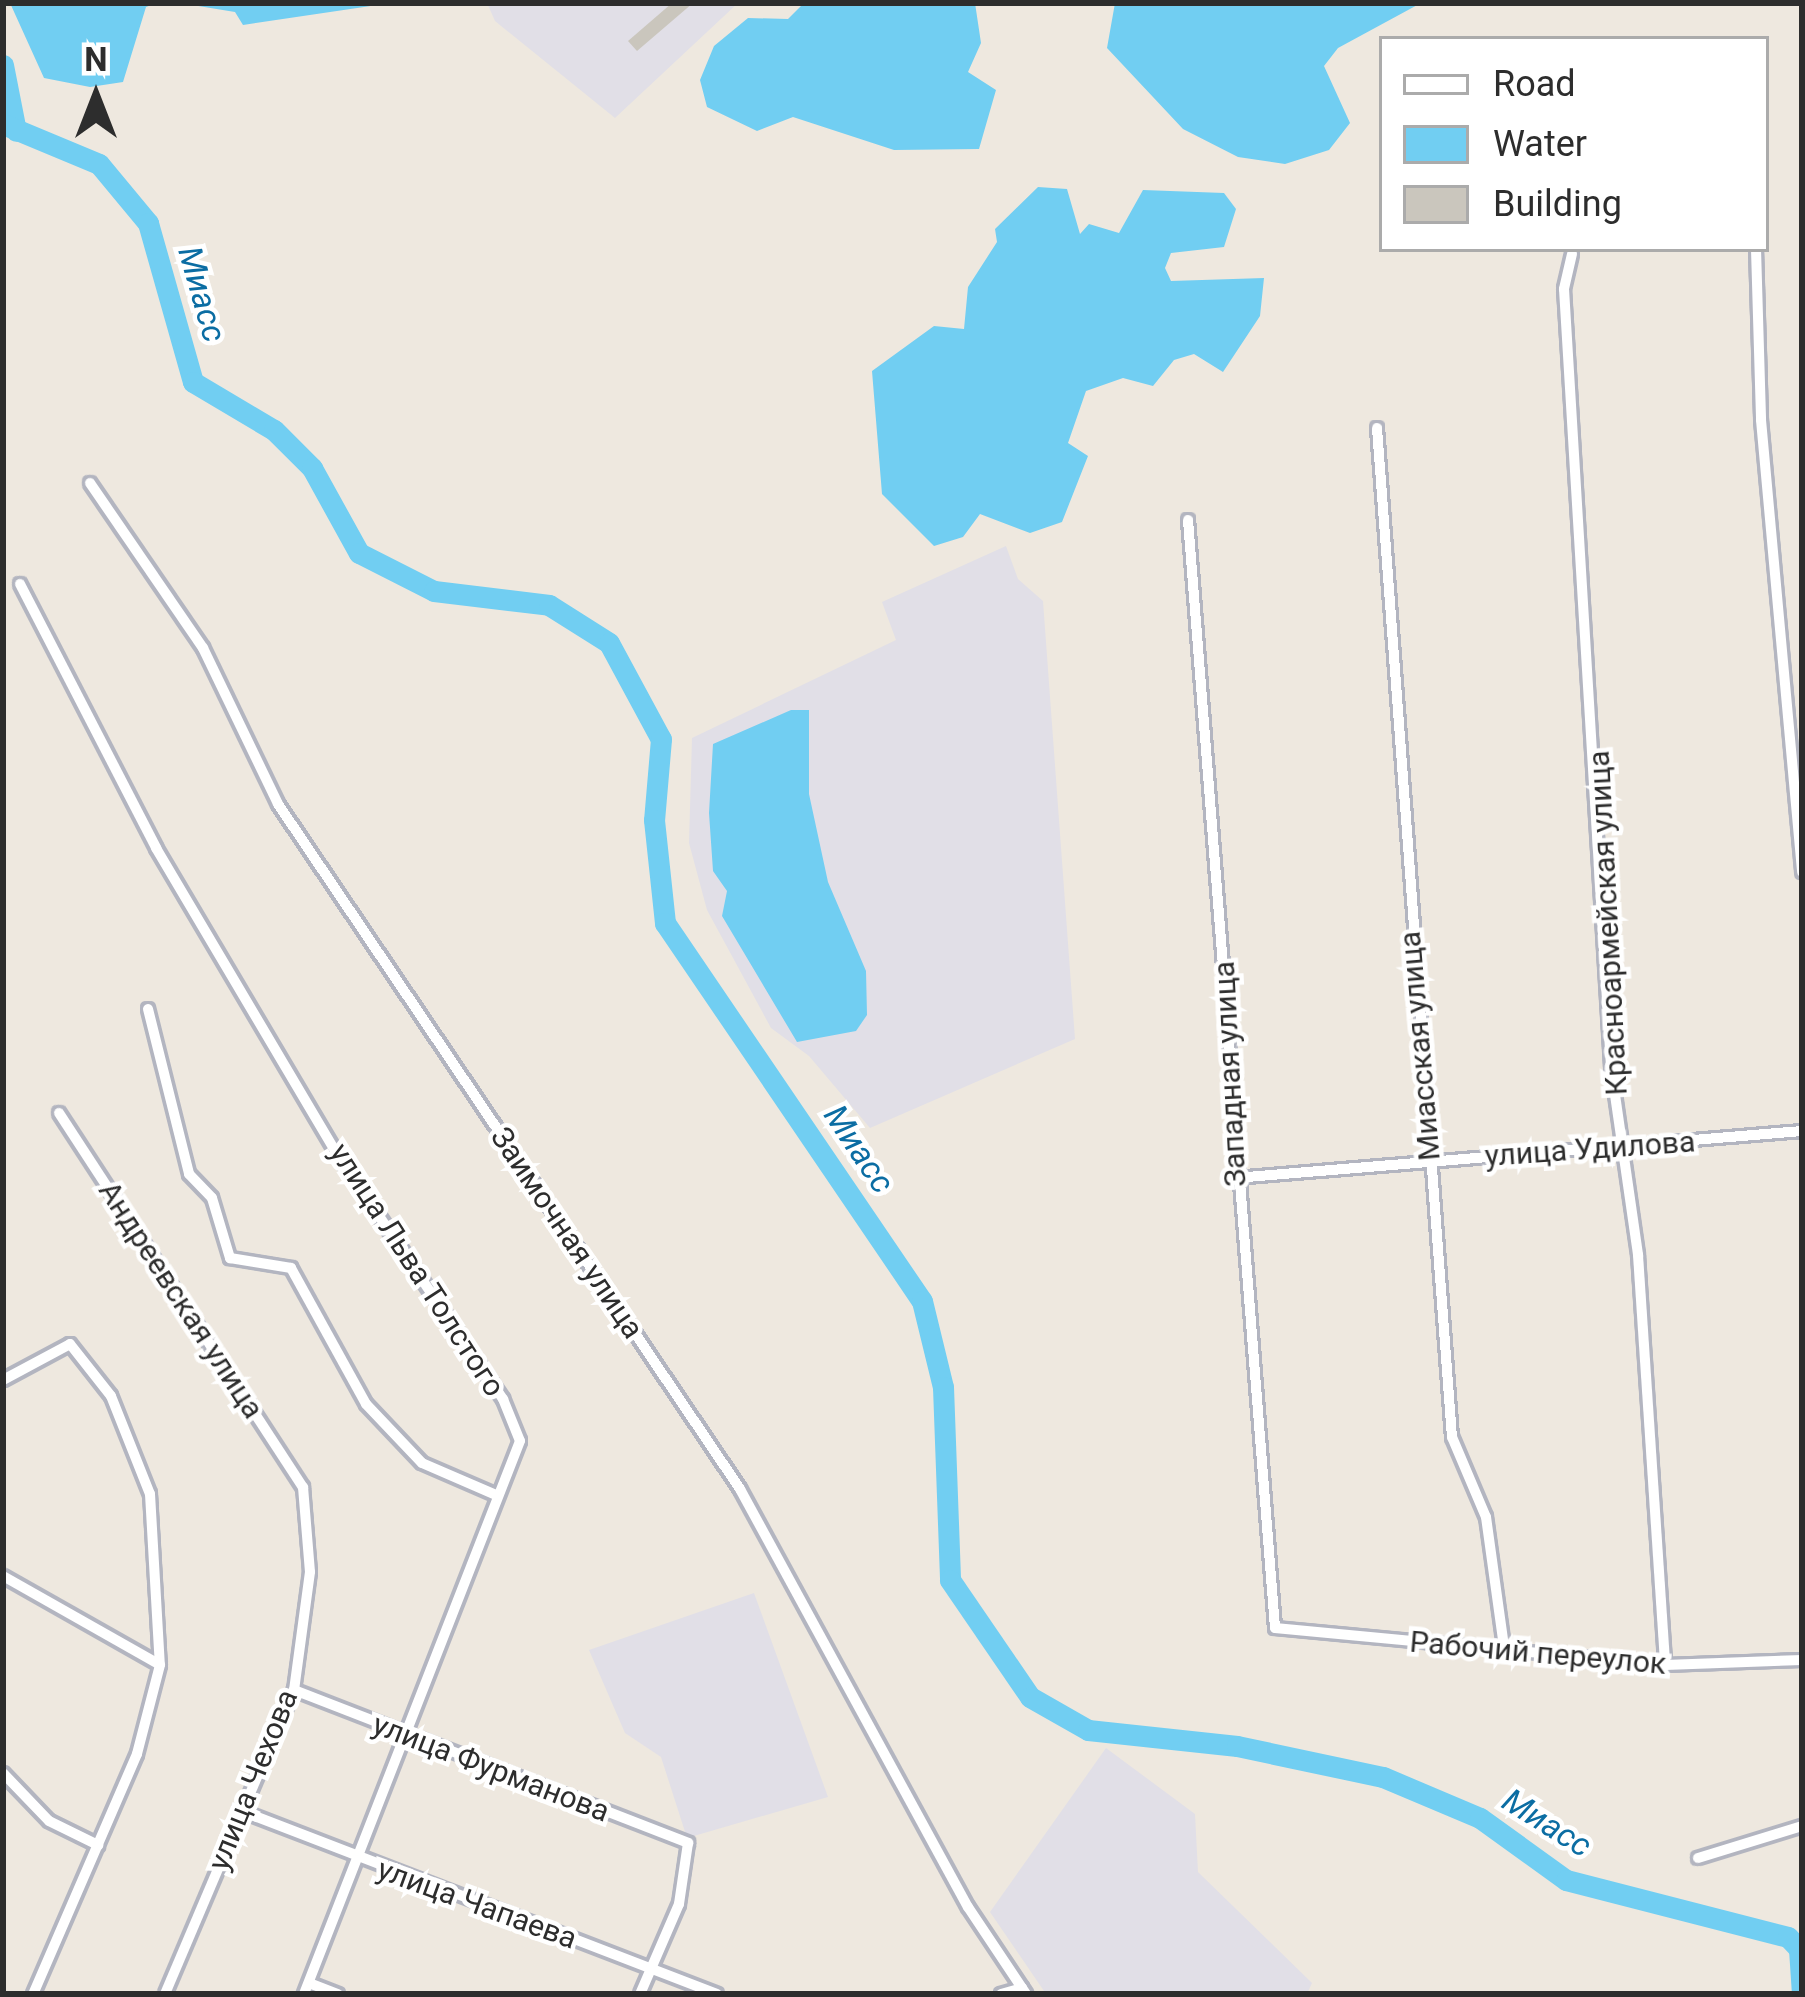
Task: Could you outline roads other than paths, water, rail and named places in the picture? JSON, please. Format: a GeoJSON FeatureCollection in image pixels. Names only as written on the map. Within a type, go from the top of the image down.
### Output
{"type":"FeatureCollection","features":[{"type":"Feature","properties":{"kind":"street"},"geometry":{"type":"LineString","coordinates":[[1756,252],[1761,420],[1802,872]]}},
{"type":"Feature","properties":{"kind":"street","name":"Красноармейская улица"},"geometry":{"type":"LineString","coordinates":[[1572,254],[1564,290],[1611,1067],[1626,1148],[1665,1665]]}},
{"type":"Feature","properties":{"kind":"street","name":"Миасская улица"},"geometry":{"type":"LineString","coordinates":[[1377,428],[1452,1437],[1486,1517],[1505,1654]]}},
{"type":"Feature","properties":{"kind":"street","name":"Заимочная улица"},"geometry":{"type":"LineString","coordinates":[[90,483],[203,648],[278,804],[740,1489],[968,1907],[1024,1991]]}},
{"type":"Feature","properties":{"kind":"street","name":"Западная улица"},"geometry":{"type":"LineString","coordinates":[[1189,520],[1235,1178],[1275,1628]]}},
{"type":"Feature","properties":{"kind":"street","name":"улица Льва Толстого"},"geometry":{"type":"LineString","coordinates":[[20,584],[156,848],[335,1151],[503,1399],[520,1441],[361,1861],[306,1988]]}},
{"type":"Feature","properties":{"kind":"street"},"geometry":{"type":"LineString","coordinates":[[148,1009],[189,1174],[212,1198],[230,1258],[291,1268],[366,1404],[422,1462],[496,1495]]}},
{"type":"Feature","properties":{"kind":"street","name":"Андреевская улица"},"geometry":{"type":"LineString","coordinates":[[59,1113],[303,1487]]}},
{"type":"Feature","properties":{"kind":"street","name":"улица Удилова"},"geometry":{"type":"LineString","coordinates":[[1235,1178],[1802,1131]]}},
{"type":"Feature","properties":{"kind":"street"},"geometry":{"type":"LineString","coordinates":[[3,1380],[70,1343],[111,1396],[149,1494],[160,1665],[137,1754],[33,1994]]}},
{"type":"Feature","properties":{"kind":"street","name":"улица Чехова"},"geometry":{"type":"LineString","coordinates":[[165,1994],[239,1810],[294,1690],[310,1573],[303,1487]]}},
{"type":"Feature","properties":{"kind":"street"},"geometry":{"type":"LineString","coordinates":[[3,1576],[160,1665]]}},
{"type":"Feature","properties":{"kind":"street","name":"Рабочий переулок"},"geometry":{"type":"LineString","coordinates":[[1275,1628],[1505,1654],[1665,1665],[1802,1660]]}},
{"type":"Feature","properties":{"kind":"street","name":"улица Фурманова"},"geometry":{"type":"LineString","coordinates":[[294,1690],[688,1844],[679,1904],[651,1968]]}},
{"type":"Feature","properties":{"kind":"street"},"geometry":{"type":"LineString","coordinates":[[4,1775],[50,1821],[98,1845]]}},
{"type":"Feature","properties":{"kind":"street","name":"улица Чапаева"},"geometry":{"type":"LineString","coordinates":[[239,1810],[361,1861],[716,1994]]}},
{"type":"Feature","properties":{"kind":"street"},"geometry":{"type":"LineString","coordinates":[[1698,1858],[1802,1826]]}},
{"type":"Feature","properties":{"kind":"street"},"geometry":{"type":"LineString","coordinates":[[640,1994],[651,1968]]}},
{"type":"Feature","properties":{"kind":"street"},"geometry":{"type":"LineString","coordinates":[[306,1988],[338,1994]]}},
{"type":"Feature","properties":{"kind":"street"},"geometry":{"type":"LineString","coordinates":[[1000,1994],[1024,1991]]}},
{"type":"Feature","properties":{"kind":"water"},"geometry":{"type":"Polygon","coordinates":[[[10,3],[157,3],[146,7],[123,82],[90,87],[44,78],[10,3]]]}},
{"type":"Feature","properties":{"kind":"water"},"geometry":{"type":"Polygon","coordinates":[[[180,3],[391,3],[243,25],[235,12],[180,3]]]}},
{"type":"Feature","properties":{"kind":"water"},"geometry":{"type":"Polygon","coordinates":[[[804,3],[975,3],[981,43],[968,72],[996,90],[979,149],[894,150],[793,117],[757,131],[707,107],[700,80],[714,46],[748,18],[788,19],[804,3]]]}},
{"type":"Feature","properties":{"kind":"water"},"geometry":{"type":"Polygon","coordinates":[[[1115,3],[1421,3],[1338,48],[1324,66],[1350,123],[1329,150],[1285,164],[1238,157],[1183,129],[1107,48],[1115,3]]]}},
{"type":"Feature","properties":{"kind":"water"},"geometry":{"type":"Polygon","coordinates":[[[1038,187],[1067,189],[1080,234],[1089,224],[1119,233],[1143,190],[1224,193],[1236,209],[1224,247],[1171,253],[1165,268],[1171,281],[1264,278],[1260,316],[1223,372],[1194,354],[1174,360],[1153,386],[1123,378],[1086,391],[1068,443],[1088,456],[1062,522],[1030,533],[980,514],[963,537],[934,546],[882,494],[872,371],[934,326],[964,329],[968,287],[997,242],[995,229],[1038,187]]]}},
{"type":"Feature","properties":{"kind":"water"},"geometry":{"type":"Polygon","coordinates":[[[791,710],[809,710],[809,794],[828,882],[866,971],[867,1015],[856,1031],[797,1042],[722,916],[727,891],[713,871],[709,813],[713,744],[791,710]]]}},
{"type":"Feature","properties":{"kind":"waterway"},"geometry":{"type":"LineString","coordinates":[[3,65],[16,131]]}},
{"type":"Feature","properties":{"kind":"waterway","name":"Миасс"},"geometry":{"type":"LineString","coordinates":[[3,124],[99,164],[148,223],[193,382],[274,430],[312,468],[359,553],[434,591],[549,605],[609,643],[661,739],[654,820],[665,923],[922,1301],[943,1387],[950,1580],[1030,1697],[1088,1730],[1237,1746],[1383,1777],[1480,1818],[1566,1880],[1788,1937],[1799,1949],[1802,1994]]}}]}
